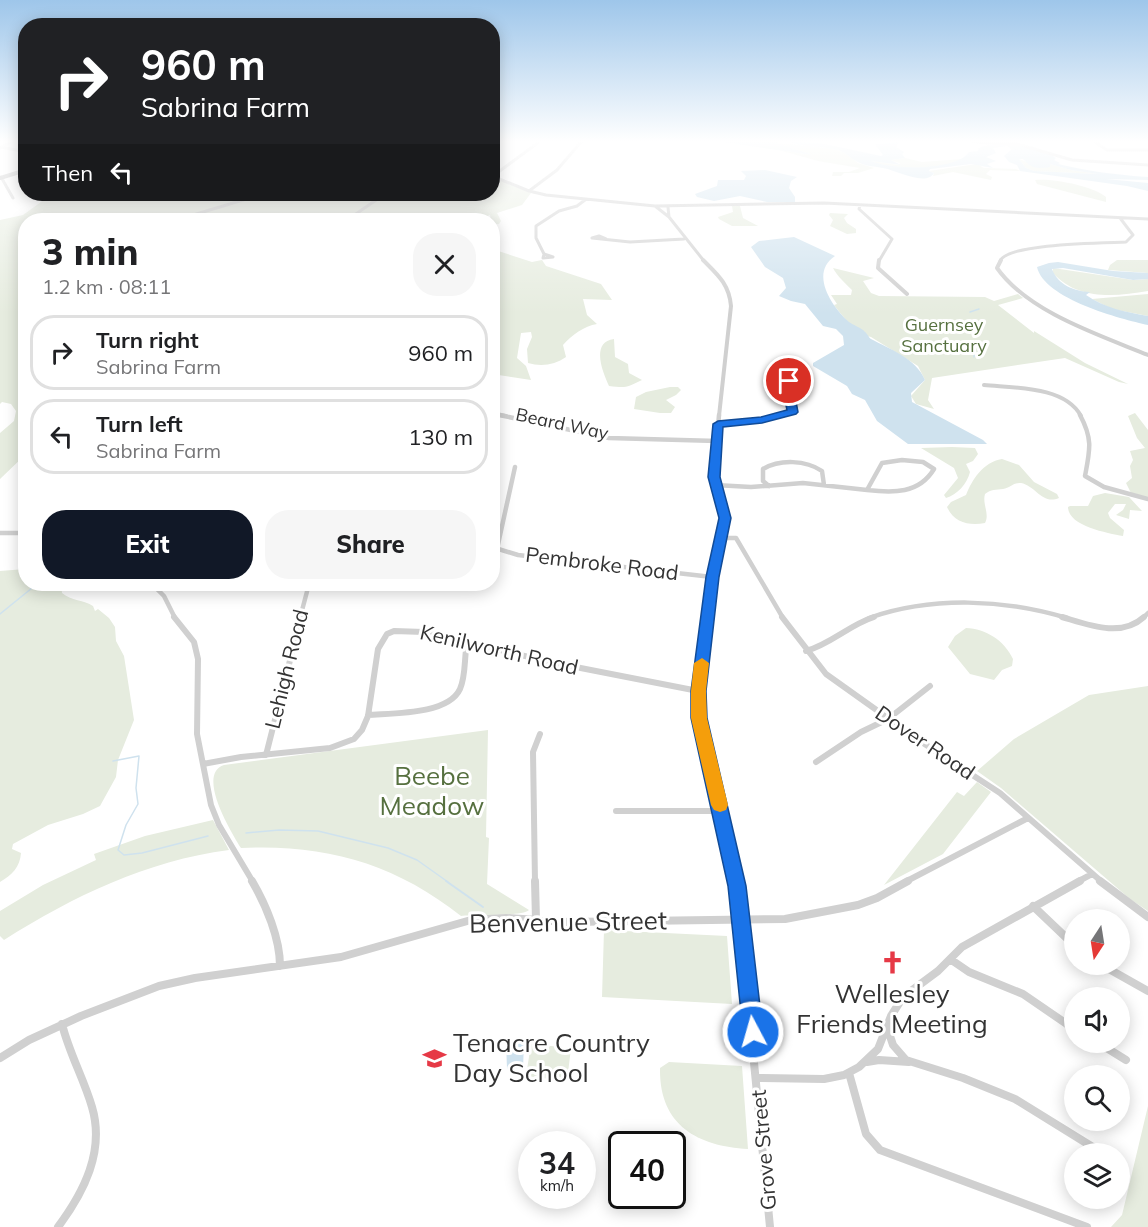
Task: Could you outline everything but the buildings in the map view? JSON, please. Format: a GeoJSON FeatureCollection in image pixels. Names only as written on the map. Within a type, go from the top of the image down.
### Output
{"type":"FeatureCollection","features":[{"type":"Feature","properties":{"kind":"street"},"geometry":{"type":"LineString","coordinates":[[580,199],[668,207],[803,203],[1148,219]]}},
{"type":"Feature","properties":{"kind":"street"},"geometry":{"type":"LineString","coordinates":[[544,254],[536,238],[536,226],[559,212],[581,205],[585,200]]}},
{"type":"Feature","properties":{"kind":"street"},"geometry":{"type":"LineString","coordinates":[[203,213],[241,201]]}},
{"type":"Feature","properties":{"kind":"street"},"geometry":{"type":"LineString","coordinates":[[357,213],[375,201]]}},
{"type":"Feature","properties":{"kind":"street"},"geometry":{"type":"LineString","coordinates":[[860,205],[860,208],[892,239],[879,260],[878,268],[907,294]]}},
{"type":"Feature","properties":{"kind":"street"},"geometry":{"type":"LineString","coordinates":[[655,206],[669,217]]}},
{"type":"Feature","properties":{"kind":"street","name":"Grove Street"},"geometry":{"type":"LineString","coordinates":[[668,207],[669,217],[684,239],[725,282],[730,294],[731,306],[724,345],[715,485],[725,518],[712,577],[698,691],[699,718],[721,811],[741,920],[758,1078],[770,1227]]}},
{"type":"Feature","properties":{"kind":"street"},"geometry":{"type":"LineString","coordinates":[[1120,218],[1133,235],[1126,242],[1022,249],[1002,257],[997,268],[1010,284],[1036,302],[1090,331],[1148,355]]}},
{"type":"Feature","properties":{"kind":"street"},"geometry":{"type":"LineString","coordinates":[[606,239],[630,242],[684,239]]}},
{"type":"Feature","properties":{"kind":"street"},"geometry":{"type":"LineString","coordinates":[[718,424],[762,420],[792,412],[788,384],[801,376]]}},
{"type":"Feature","properties":{"kind":"street"},"geometry":{"type":"LineString","coordinates":[[984,385],[1042,391],[1075,405],[1088,429],[1091,442],[1084,476],[1104,487],[1148,499]]}},
{"type":"Feature","properties":{"kind":"street","name":"Beard Way"},"geometry":{"type":"LineString","coordinates":[[500,414],[609,438],[717,441]]}},
{"type":"Feature","properties":{"kind":"street"},"geometry":{"type":"LineString","coordinates":[[715,485],[759,487],[804,483],[851,491],[866,492],[891,492],[914,486],[930,477],[933,469],[929,464],[919,461],[882,463],[878,466],[866,492]]}},
{"type":"Feature","properties":{"kind":"street"},"geometry":{"type":"LineString","coordinates":[[759,487],[763,481],[763,469],[766,466],[796,464],[820,469],[824,485]]}},
{"type":"Feature","properties":{"kind":"street"},"geometry":{"type":"LineString","coordinates":[[500,525],[515,467]]}},
{"type":"Feature","properties":{"kind":"street"},"geometry":{"type":"LineString","coordinates":[[763,481],[768,486]]}},
{"type":"Feature","properties":{"kind":"street"},"geometry":{"type":"LineString","coordinates":[[0,533],[18,532]]}},
{"type":"Feature","properties":{"kind":"street"},"geometry":{"type":"LineString","coordinates":[[720,538],[736,538]]}},
{"type":"Feature","properties":{"kind":"street","name":"Dover Road"},"geometry":{"type":"LineString","coordinates":[[736,538],[773,603],[806,651],[826,674],[888,719],[993,788],[1123,900],[1148,917]]}},
{"type":"Feature","properties":{"kind":"street","name":"Pembroke Road"},"geometry":{"type":"LineString","coordinates":[[500,550],[518,555],[712,577]]}},
{"type":"Feature","properties":{"kind":"street"},"geometry":{"type":"LineString","coordinates":[[159,591],[164,596],[177,622],[194,642],[198,659],[197,734],[216,819],[262,898],[280,954],[280,966]]}},
{"type":"Feature","properties":{"kind":"street","name":"Lehigh Road"},"geometry":{"type":"LineString","coordinates":[[266,755],[307,591]]}},
{"type":"Feature","properties":{"kind":"street"},"geometry":{"type":"LineString","coordinates":[[806,651],[818,647],[865,620],[894,610],[921,606],[1018,606],[1046,611],[1091,624],[1125,628],[1139,622],[1148,613]]}},
{"type":"Feature","properties":{"kind":"street","name":"Kenilworth Road"},"geometry":{"type":"LineString","coordinates":[[203,764],[348,743],[358,737],[364,729],[368,715],[377,648],[382,638],[389,632],[401,630],[419,631],[525,657],[698,691]]}},
{"type":"Feature","properties":{"kind":"street"},"geometry":{"type":"LineString","coordinates":[[368,715],[427,709],[452,701],[461,688],[463,657],[467,643]]}},
{"type":"Feature","properties":{"kind":"street"},"geometry":{"type":"LineString","coordinates":[[816,762],[857,734],[888,719],[930,686]]}},
{"type":"Feature","properties":{"kind":"street"},"geometry":{"type":"LineString","coordinates":[[536,920],[533,752],[540,734]]}},
{"type":"Feature","properties":{"kind":"street"},"geometry":{"type":"LineString","coordinates":[[616,811],[721,811]]}},
{"type":"Feature","properties":{"kind":"street","name":"Benvenue Street"},"geometry":{"type":"LineString","coordinates":[[0,1058],[62,1024],[159,986],[195,978],[349,956],[471,920],[506,918],[568,922],[791,919],[865,903],[1028,818]]}},
{"type":"Feature","properties":{"kind":"street"},"geometry":{"type":"LineString","coordinates":[[863,1065],[878,1049],[896,1006],[903,997],[938,971],[972,940],[1092,874]]}},
{"type":"Feature","properties":{"kind":"street"},"geometry":{"type":"LineString","coordinates":[[1033,906],[1064,935]]}},
{"type":"Feature","properties":{"kind":"street"},"geometry":{"type":"LineString","coordinates":[[950,959],[969,972],[1017,990],[1064,1022]]}},
{"type":"Feature","properties":{"kind":"street"},"geometry":{"type":"LineString","coordinates":[[1120,975],[1148,991]]}},
{"type":"Feature","properties":{"kind":"street"},"geometry":{"type":"LineString","coordinates":[[58,1227],[76,1201],[88,1177],[97,1135],[92,1106],[62,1024]]}},
{"type":"Feature","properties":{"kind":"street"},"geometry":{"type":"LineString","coordinates":[[887,1026],[890,1041],[906,1060],[963,1078],[1015,1099],[1086,1143]]}},
{"type":"Feature","properties":{"kind":"street"},"geometry":{"type":"LineString","coordinates":[[1115,1053],[1126,1060]]}},
{"type":"Feature","properties":{"kind":"street"},"geometry":{"type":"LineString","coordinates":[[758,1078],[818,1080],[849,1073],[879,1060],[913,1063]]}},
{"type":"Feature","properties":{"kind":"street"},"geometry":{"type":"LineString","coordinates":[[849,1073],[854,1084],[863,1129],[869,1141],[880,1150],[1087,1227]]}},
{"type":"Feature","properties":{"kind":"green space"},"geometry":{"type":"Polygon","coordinates":[[[526,199],[522,205],[497,213],[26,213],[42,201],[526,199]]]}},
{"type":"Feature","properties":{"kind":"green space"},"geometry":{"type":"Polygon","coordinates":[[[732,206],[740,206],[743,218],[758,226],[732,226],[719,219],[718,217],[733,212],[732,206]]]}},
{"type":"Feature","properties":{"kind":"green space"},"geometry":{"type":"Polygon","coordinates":[[[830,213],[848,214],[844,218],[856,229],[856,233],[847,234],[830,226],[833,220],[830,213]]]}},
{"type":"Feature","properties":{"kind":"green space"},"geometry":{"type":"Polygon","coordinates":[[[18,216],[18,462],[0,479],[0,433],[14,421],[16,411],[11,404],[2,402],[0,404],[0,220],[18,216]]]}},
{"type":"Feature","properties":{"kind":"green space"},"geometry":{"type":"Polygon","coordinates":[[[500,252],[532,262],[542,260],[546,266],[601,284],[612,300],[583,299],[587,315],[597,324],[574,334],[563,345],[566,357],[557,362],[543,365],[528,363],[527,349],[532,337],[531,332],[521,333],[517,358],[526,366],[531,380],[500,375],[500,252]]]}},
{"type":"Feature","properties":{"kind":"green space"},"geometry":{"type":"Polygon","coordinates":[[[1117,260],[1148,260],[1148,273],[1108,270],[1110,265],[1117,260]]]}},
{"type":"Feature","properties":{"kind":"green space","name":"Guernsey Sanctuary"},"geometry":{"type":"Polygon","coordinates":[[[833,268],[874,278],[863,281],[871,293],[879,296],[985,297],[994,301],[1018,294],[1023,298],[998,305],[1034,333],[1034,331],[1085,363],[1128,384],[1065,358],[932,378],[928,400],[934,409],[916,404],[911,396],[925,380],[918,366],[871,337],[860,333],[846,320],[834,305],[837,304],[831,295],[851,295],[852,290],[833,268]]]}},
{"type":"Feature","properties":{"kind":"green space"},"geometry":{"type":"Polygon","coordinates":[[[1053,268],[1133,280],[1148,279],[1148,291],[1122,295],[1085,292],[1063,282],[1053,273],[1053,268]]]}},
{"type":"Feature","properties":{"kind":"green space"},"geometry":{"type":"Polygon","coordinates":[[[1148,294],[1148,316],[1112,309],[1092,299],[1148,294]]]}},
{"type":"Feature","properties":{"kind":"green space"},"geometry":{"type":"Polygon","coordinates":[[[614,339],[615,357],[628,364],[629,373],[642,380],[626,387],[609,386],[600,352],[607,341],[614,339]]]}},
{"type":"Feature","properties":{"kind":"green space"},"geometry":{"type":"Polygon","coordinates":[[[678,387],[681,390],[666,400],[675,407],[671,413],[634,409],[636,397],[646,392],[678,387]]]}},
{"type":"Feature","properties":{"kind":"green space"},"geometry":{"type":"Polygon","coordinates":[[[1135,413],[1148,430],[1148,498],[1131,493],[1126,483],[1132,478],[1130,466],[1133,460],[1130,451],[1145,448],[1137,438],[1128,416],[1135,413]]]}},
{"type":"Feature","properties":{"kind":"green space"},"geometry":{"type":"Polygon","coordinates":[[[921,448],[975,448],[978,454],[973,461],[966,464],[970,472],[964,485],[958,492],[946,498],[944,495],[958,478],[954,468],[921,448]]]}},
{"type":"Feature","properties":{"kind":"green space"},"geometry":{"type":"Polygon","coordinates":[[[1002,459],[1019,465],[1034,482],[1057,494],[1059,498],[1048,499],[1019,483],[991,490],[985,494],[987,516],[985,523],[968,523],[954,517],[947,507],[951,502],[966,495],[971,483],[984,468],[1002,459]]]}},
{"type":"Feature","properties":{"kind":"green space"},"geometry":{"type":"Polygon","coordinates":[[[1105,493],[1129,497],[1142,511],[1130,510],[1129,519],[1116,515],[1123,510],[1126,504],[1115,504],[1108,513],[1110,518],[1124,530],[1123,536],[1090,528],[1081,524],[1070,514],[1068,507],[1088,506],[1093,496],[1105,493]]]}},
{"type":"Feature","properties":{"kind":"green space"},"geometry":{"type":"Polygon","coordinates":[[[18,570],[18,591],[62,591],[66,596],[93,606],[95,611],[98,609],[109,618],[115,627],[116,641],[124,656],[134,720],[118,760],[116,777],[100,806],[48,825],[13,844],[12,849],[21,853],[19,862],[12,873],[0,882],[0,571],[18,570]]]}},
{"type":"Feature","properties":{"kind":"green space"},"geometry":{"type":"Polygon","coordinates":[[[966,628],[987,633],[999,641],[1013,659],[1012,666],[1002,670],[994,680],[970,674],[948,647],[955,636],[966,628]]]}},
{"type":"Feature","properties":{"kind":"green space"},"geometry":{"type":"Polygon","coordinates":[[[1148,686],[1148,911],[1130,899],[1001,788],[977,771],[1014,739],[1089,695],[1148,686]]]}},
{"type":"Feature","properties":{"kind":"green space","name":"Beebe Meadow"},"geometry":{"type":"Polygon","coordinates":[[[488,730],[487,884],[529,910],[524,912],[461,916],[410,882],[357,861],[301,849],[241,848],[230,830],[214,791],[213,780],[216,770],[224,765],[488,730]]]}},
{"type":"Feature","properties":{"kind":"green space"},"geometry":{"type":"Polygon","coordinates":[[[977,782],[991,792],[943,854],[884,885],[957,792],[964,796],[977,782]]]}},
{"type":"Feature","properties":{"kind":"green space"},"geometry":{"type":"Polygon","coordinates":[[[213,820],[229,850],[198,855],[140,872],[84,895],[4,940],[0,936],[0,911],[43,885],[96,860],[94,854],[145,836],[213,820]]]}},
{"type":"Feature","properties":{"kind":"green space"},"geometry":{"type":"Polygon","coordinates":[[[604,930],[727,936],[732,1004],[602,997],[604,930]]]}},
{"type":"Feature","properties":{"kind":"green space"},"geometry":{"type":"Polygon","coordinates":[[[531,1044],[571,1048],[567,1081],[526,1076],[531,1044]]]}},
{"type":"Feature","properties":{"kind":"green space"},"geometry":{"type":"Polygon","coordinates":[[[669,1062],[742,1066],[748,1149],[713,1143],[697,1137],[684,1129],[674,1118],[661,1088],[660,1068],[669,1062]]]}},
{"type":"Feature","properties":{"kind":"green space"},"geometry":{"type":"Polygon","coordinates":[[[1148,1106],[1148,1227],[1111,1227],[1122,1215],[1123,1209],[1130,1209],[1130,1181],[1148,1106]]]}},
{"type":"Feature","properties":{"kind":"water"},"geometry":{"type":"Polygon","coordinates":[[[755,199],[795,199],[795,202],[767,202],[755,199]]]}},
{"type":"Feature","properties":{"kind":"water"},"geometry":{"type":"Polygon","coordinates":[[[794,237],[835,256],[827,263],[824,280],[830,299],[842,316],[863,330],[871,339],[909,360],[921,372],[925,380],[911,393],[912,402],[987,444],[908,444],[877,421],[865,400],[852,394],[847,386],[813,366],[813,363],[844,345],[843,336],[836,329],[823,326],[805,304],[779,296],[786,288],[783,278],[765,267],[751,247],[759,241],[794,237]]]}},
{"type":"Feature","properties":{"kind":"water"},"geometry":{"type":"Polygon","coordinates":[[[1058,262],[1113,271],[1148,273],[1148,279],[1133,280],[1063,268],[1052,269],[1062,283],[1073,289],[1090,292],[1086,295],[1100,303],[1148,316],[1148,325],[1085,306],[1054,289],[1043,278],[1037,267],[1058,262]]]}},
{"type":"Feature","properties":{"kind":"water"},"geometry":{"type":"Polygon","coordinates":[[[506,1041],[524,1042],[523,1069],[507,1069],[506,1041]]]}},
{"type":"Feature","properties":{"kind":"waterway"},"geometry":{"type":"LineString","coordinates":[[970,312],[979,309]]}},
{"type":"Feature","properties":{"kind":"waterway"},"geometry":{"type":"LineString","coordinates":[[974,357],[974,347],[977,347]]}},
{"type":"Feature","properties":{"kind":"waterway"},"geometry":{"type":"LineString","coordinates":[[0,614],[28,591]]}},
{"type":"Feature","properties":{"kind":"waterway"},"geometry":{"type":"LineString","coordinates":[[113,761],[139,756],[136,788],[138,804],[126,825],[118,850],[124,855],[142,853],[208,836]]}},
{"type":"Feature","properties":{"kind":"waterway"},"geometry":{"type":"LineString","coordinates":[[246,833],[279,830],[318,831],[388,848],[417,860],[448,882]]}},
{"type":"Feature","properties":{"kind":"waterway"},"geometry":{"type":"LineString","coordinates":[[446,881],[483,907]]}},
{"type":"Feature","properties":{"kind":"slow traffic"},"geometry":{"type":"LineString","coordinates":[[702,663],[698,691],[699,718],[720,805]]}},
{"type":"Feature","properties":{"kind":"place","name":"Wellesley Friends Meeting"},"geometry":{"type":"Point","coordinates":[892,963]}},
{"type":"Feature","properties":{"kind":"place","name":"Tenacre Country Day School"},"geometry":{"type":"Point","coordinates":[435,1058]}},
{"type":"Feature","properties":{"kind":"route"},"geometry":{"type":"LineString","coordinates":[[753,1032],[737,886],[699,718],[698,691],[712,577],[725,518],[714,477],[718,424],[762,420],[792,412],[789,381]]}}]}
